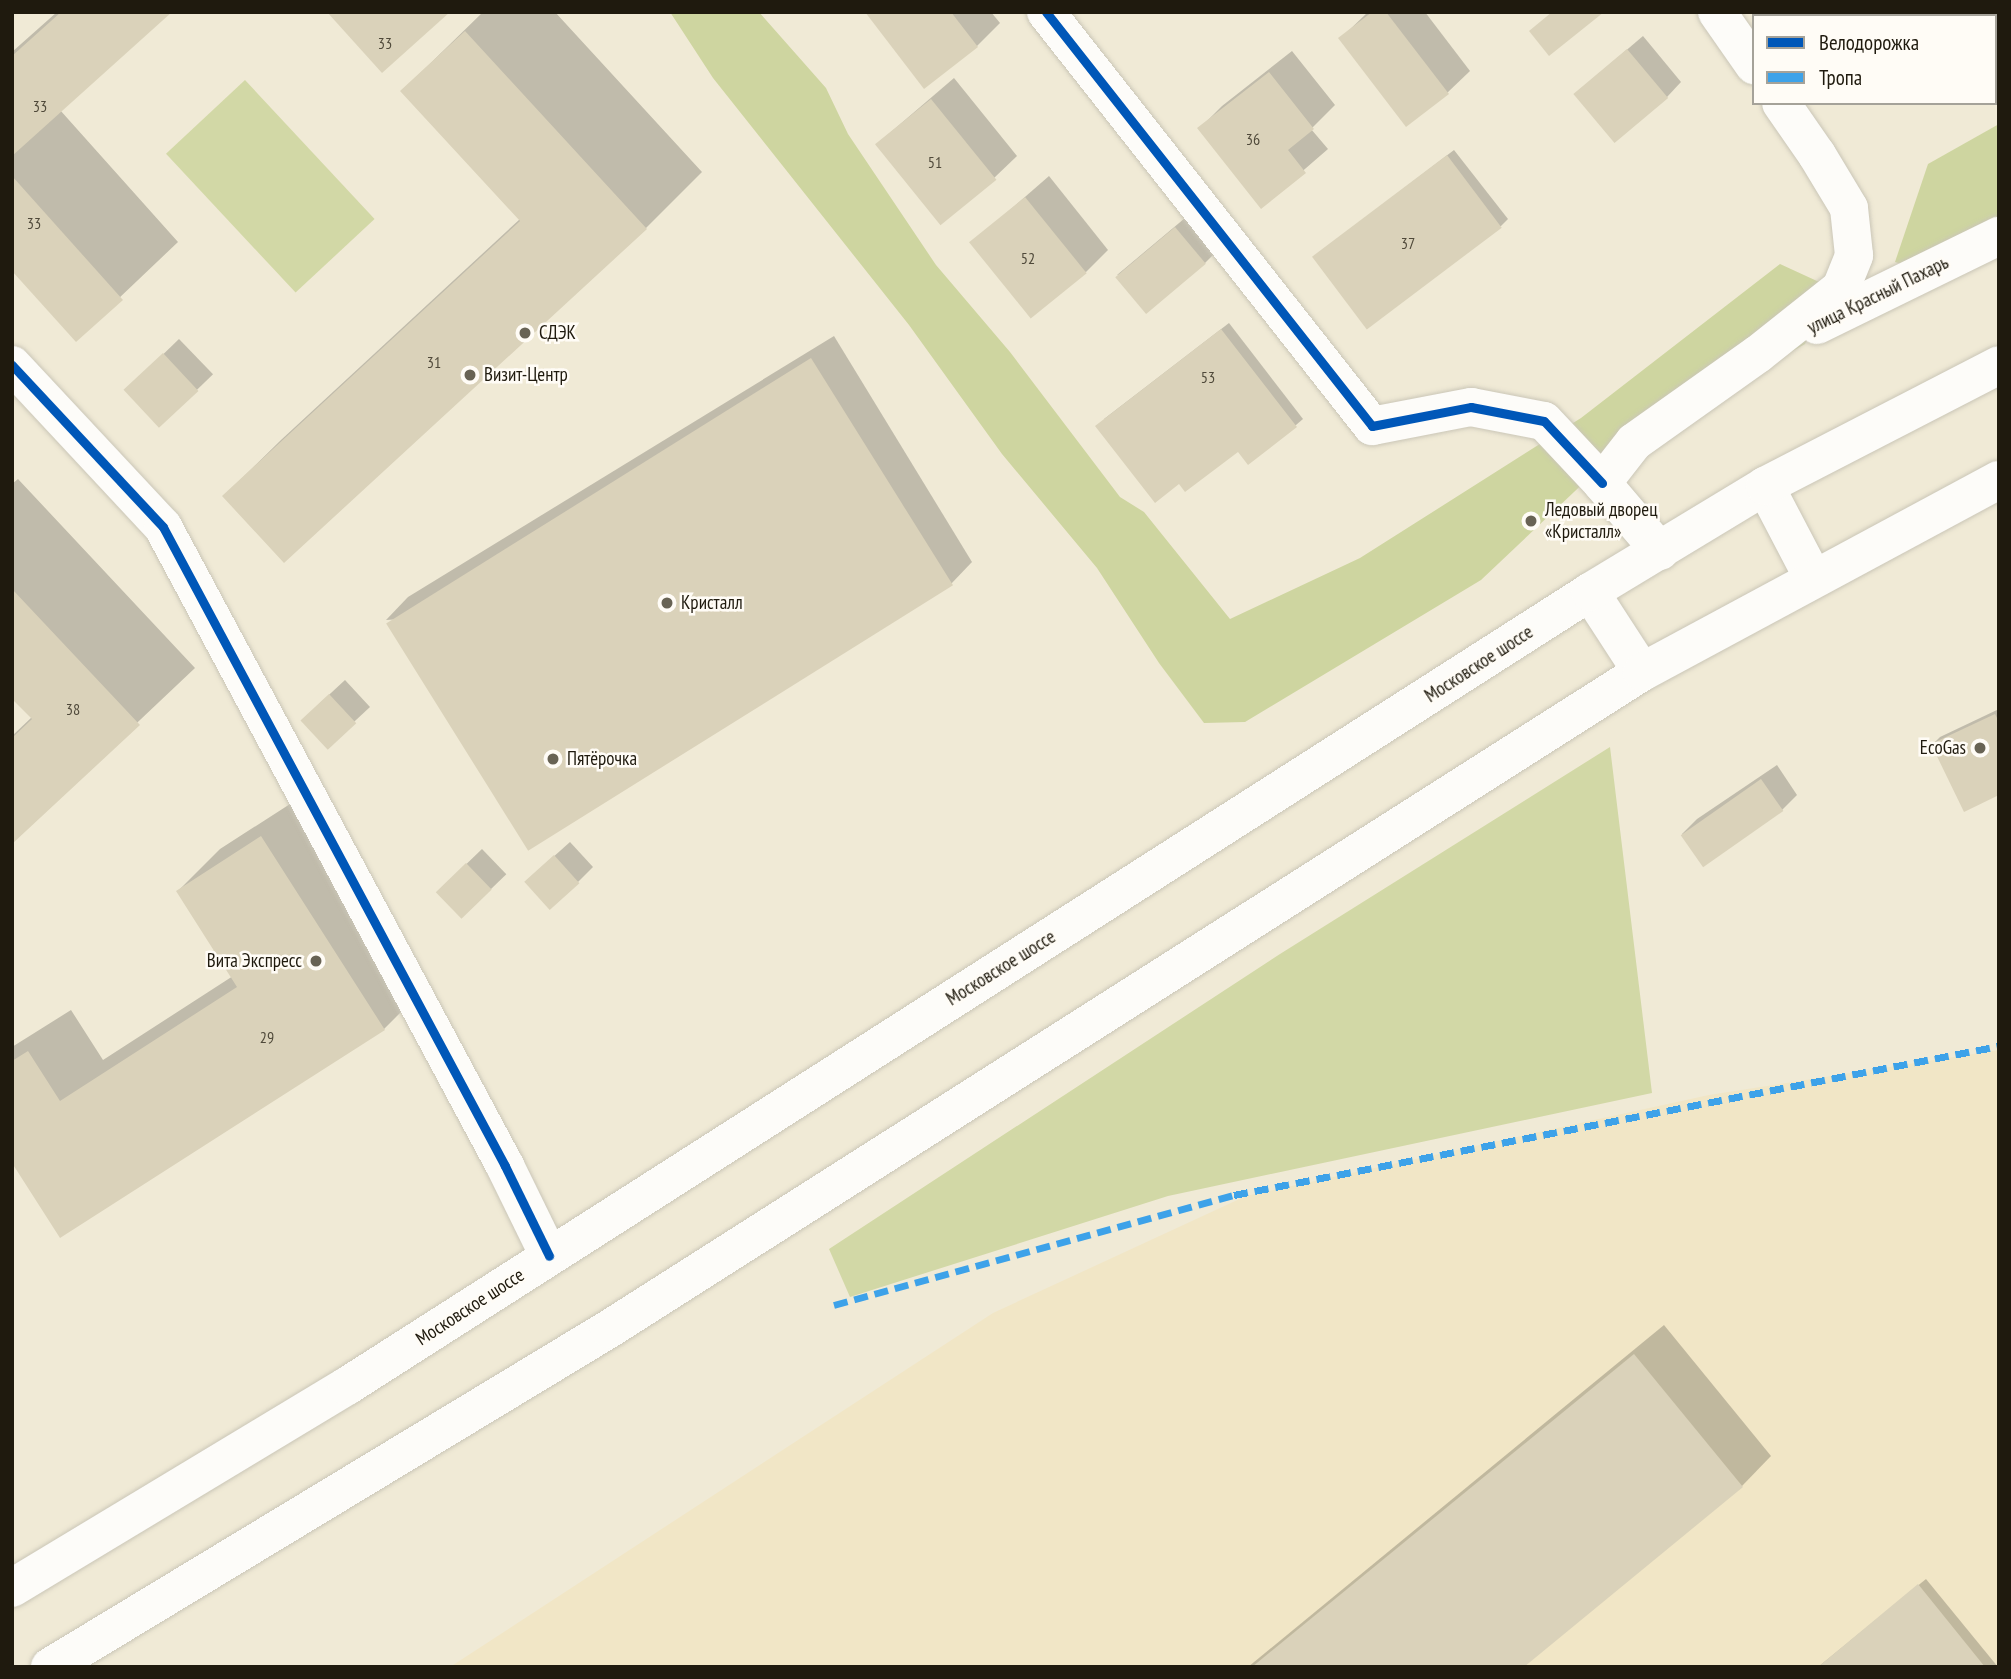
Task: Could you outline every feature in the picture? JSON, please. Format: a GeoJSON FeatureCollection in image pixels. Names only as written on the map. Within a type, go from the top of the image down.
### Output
{"type":"FeatureCollection","features":[{"type":"Feature","properties":{"kind":"main road"},"geometry":{"type":"LineString","coordinates":[[1046,12],[1372,426],[1471,407],[1544,421],[1660,551]]}},
{"type":"Feature","properties":{"kind":"main road"},"geometry":{"type":"LineString","coordinates":[[1717,12],[1752,62]]}},
{"type":"Feature","properties":{"kind":"main road"},"geometry":{"type":"LineString","coordinates":[[1602,483],[1634,442],[1758,354],[1841,288],[1854,255],[1849,208],[1818,155],[1782,105]]}},
{"type":"Feature","properties":{"kind":"main road","name":"улица Красный Пахарь"},"geometry":{"type":"LineString","coordinates":[[1758,354],[1999,236]]}},
{"type":"Feature","properties":{"kind":"main road"},"geometry":{"type":"LineString","coordinates":[[12,365],[163,527],[505,1166],[549,1256]]}},
{"type":"Feature","properties":{"kind":"main road","name":"Московское шоссе"},"geometry":{"type":"LineString","coordinates":[[12,1588],[347,1386],[1590,593],[1765,486],[1999,365]]}},
{"type":"Feature","properties":{"kind":"main road"},"geometry":{"type":"LineString","coordinates":[[50,1667],[609,1329],[1642,672],[1813,578],[1999,481]]}},
{"type":"Feature","properties":{"kind":"main road"},"geometry":{"type":"LineString","coordinates":[[1765,486],[1813,578]]}},
{"type":"Feature","properties":{"kind":"main road"},"geometry":{"type":"LineString","coordinates":[[1590,593],[1642,672]]}},
{"type":"Feature","properties":{"kind":"shaded area"},"geometry":{"type":"Polygon","coordinates":[[[1999,1050],[1999,1667],[450,1667],[993,1313],[1246,1196],[1709,1095],[1999,1050]]]}},
{"type":"Feature","properties":{"kind":"green space"},"geometry":{"type":"Polygon","coordinates":[[[670,12],[759,12],[826,88],[848,134],[936,265],[1010,352],[1120,497],[1144,512],[1230,619],[1360,558],[1581,418],[1780,264],[1830,287],[1805,344],[1673,418],[1611,457],[1481,580],[1245,722],[1204,723],[1159,663],[1097,568],[1002,454],[909,325],[713,78],[670,12]]]}},
{"type":"Feature","properties":{"kind":"green space"},"geometry":{"type":"Polygon","coordinates":[[[245,80],[375,219],[296,293],[166,154],[245,80]]]}},
{"type":"Feature","properties":{"kind":"green space"},"geometry":{"type":"Polygon","coordinates":[[[1999,124],[1999,218],[1931,273],[1895,262],[1928,164],[1999,124]]]}},
{"type":"Feature","properties":{"kind":"green space"},"geometry":{"type":"Polygon","coordinates":[[[1610,747],[1652,1093],[1168,1196],[850,1297],[829,1249],[1280,954],[1610,747]]]}},
{"type":"Feature","properties":{"kind":"building"},"geometry":{"type":"Polygon","coordinates":[[[61,12],[172,12],[12,156],[12,56],[61,12]]]}},
{"type":"Feature","properties":{"kind":"building"},"geometry":{"type":"Polygon","coordinates":[[[327,12],[450,12],[382,73],[327,12]]]}},
{"type":"Feature","properties":{"kind":"building"},"geometry":{"type":"Polygon","coordinates":[[[865,12],[951,12],[978,47],[924,89],[865,12]]]}},
{"type":"Feature","properties":{"kind":"building"},"geometry":{"type":"Polygon","coordinates":[[[1372,12],[1386,12],[1449,94],[1406,127],[1338,38],[1372,12]]]}},
{"type":"Feature","properties":{"kind":"building"},"geometry":{"type":"Polygon","coordinates":[[[1552,12],[1604,12],[1549,56],[1529,31],[1552,12]]]}},
{"type":"Feature","properties":{"kind":"building"},"geometry":{"type":"Polygon","coordinates":[[[465,31],[647,229],[284,563],[222,496],[520,221],[400,91],[465,31]]]}},
{"type":"Feature","properties":{"kind":"building"},"geometry":{"type":"Polygon","coordinates":[[[1627,49],[1668,98],[1615,143],[1573,94],[1627,49]]]}},
{"type":"Feature","properties":{"kind":"building"},"geometry":{"type":"Polygon","coordinates":[[[1269,72],[1314,129],[1288,150],[1306,173],[1261,209],[1197,128],[1269,72]]]}},
{"type":"Feature","properties":{"kind":"building"},"geometry":{"type":"Polygon","coordinates":[[[931,99],[996,180],[940,225],[875,144],[931,99]]]}},
{"type":"Feature","properties":{"kind":"building"},"geometry":{"type":"Polygon","coordinates":[[[1447,155],[1502,228],[1367,329],[1312,257],[1447,155]]]}},
{"type":"Feature","properties":{"kind":"building"},"geometry":{"type":"Polygon","coordinates":[[[12,176],[123,300],[76,342],[12,271],[12,176]]]}},
{"type":"Feature","properties":{"kind":"building"},"geometry":{"type":"Polygon","coordinates":[[[1025,197],[1087,273],[1031,318],[969,242],[1025,197]]]}},
{"type":"Feature","properties":{"kind":"building"},"geometry":{"type":"Polygon","coordinates":[[[1175,227],[1206,264],[1146,314],[1115,277],[1175,227]]]}},
{"type":"Feature","properties":{"kind":"building"},"geometry":{"type":"Polygon","coordinates":[[[1221,329],[1297,427],[1248,465],[1238,452],[1185,492],[1179,484],[1155,503],[1095,426],[1221,329]]]}},
{"type":"Feature","properties":{"kind":"building"},"geometry":{"type":"Polygon","coordinates":[[[163,353],[198,391],[159,428],[124,390],[163,353]]]}},
{"type":"Feature","properties":{"kind":"building","name":"Кристалл"},"geometry":{"type":"Polygon","coordinates":[[[811,358],[953,585],[528,851],[386,623],[811,358]]]}},
{"type":"Feature","properties":{"kind":"building"},"geometry":{"type":"Polygon","coordinates":[[[12,589],[140,725],[12,844],[12,738],[32,719],[12,699],[12,589]]]}},
{"type":"Feature","properties":{"kind":"building"},"geometry":{"type":"Polygon","coordinates":[[[329,694],[356,723],[328,750],[300,721],[329,694]]]}},
{"type":"Feature","properties":{"kind":"building"},"geometry":{"type":"Polygon","coordinates":[[[1995,714],[1999,722],[1999,795],[1964,812],[1931,744],[1995,714]]]}},
{"type":"Feature","properties":{"kind":"building"},"geometry":{"type":"Polygon","coordinates":[[[1761,779],[1783,811],[1703,867],[1681,835],[1761,779]]]}},
{"type":"Feature","properties":{"kind":"building"},"geometry":{"type":"Polygon","coordinates":[[[261,836],[385,1030],[60,1238],[12,1163],[12,1061],[28,1051],[60,1101],[237,987],[176,891],[261,836]]]}},
{"type":"Feature","properties":{"kind":"building"},"geometry":{"type":"Polygon","coordinates":[[[554,855],[579,883],[550,910],[524,882],[554,855]]]}},
{"type":"Feature","properties":{"kind":"building"},"geometry":{"type":"Polygon","coordinates":[[[466,863],[492,890],[461,919],[436,892],[466,863]]]}},
{"type":"Feature","properties":{"kind":"building"},"geometry":{"type":"Polygon","coordinates":[[[1634,1354],[1743,1487],[1524,1667],[1252,1667],[1634,1354]]]}},
{"type":"Feature","properties":{"kind":"building"},"geometry":{"type":"Polygon","coordinates":[[[1918,1584],[1985,1667],[1818,1667],[1918,1584]]]}},
{"type":"Feature","properties":{"kind":"marked path"},"geometry":{"type":"LineString","coordinates":[[834,1305],[1234,1195],[1999,1046]]}},
{"type":"Feature","properties":{"kind":"cycle path"},"geometry":{"type":"LineString","coordinates":[[1046,12],[1372,426],[1471,407],[1544,421],[1602,483]]}},
{"type":"Feature","properties":{"kind":"cycle path"},"geometry":{"type":"LineString","coordinates":[[12,365],[163,527],[505,1166],[549,1256]]}},
{"type":"Feature","properties":{"kind":"place","name":"СДЭК"},"geometry":{"type":"Point","coordinates":[525,333]}},
{"type":"Feature","properties":{"kind":"place","name":"Визит-Центр"},"geometry":{"type":"Point","coordinates":[470,375]}},
{"type":"Feature","properties":{"kind":"place","name":"Ледовый дворец «Кристалл»"},"geometry":{"type":"Point","coordinates":[1531,521]}},
{"type":"Feature","properties":{"kind":"place","name":"Кристалл"},"geometry":{"type":"Point","coordinates":[667,603]}},
{"type":"Feature","properties":{"kind":"place","name":"EcoGas"},"geometry":{"type":"Point","coordinates":[1980,748]}},
{"type":"Feature","properties":{"kind":"place","name":"Пятёрочка"},"geometry":{"type":"Point","coordinates":[553,759]}},
{"type":"Feature","properties":{"kind":"place","name":"Вита Экспресс"},"geometry":{"type":"Point","coordinates":[316,961]}}]}
